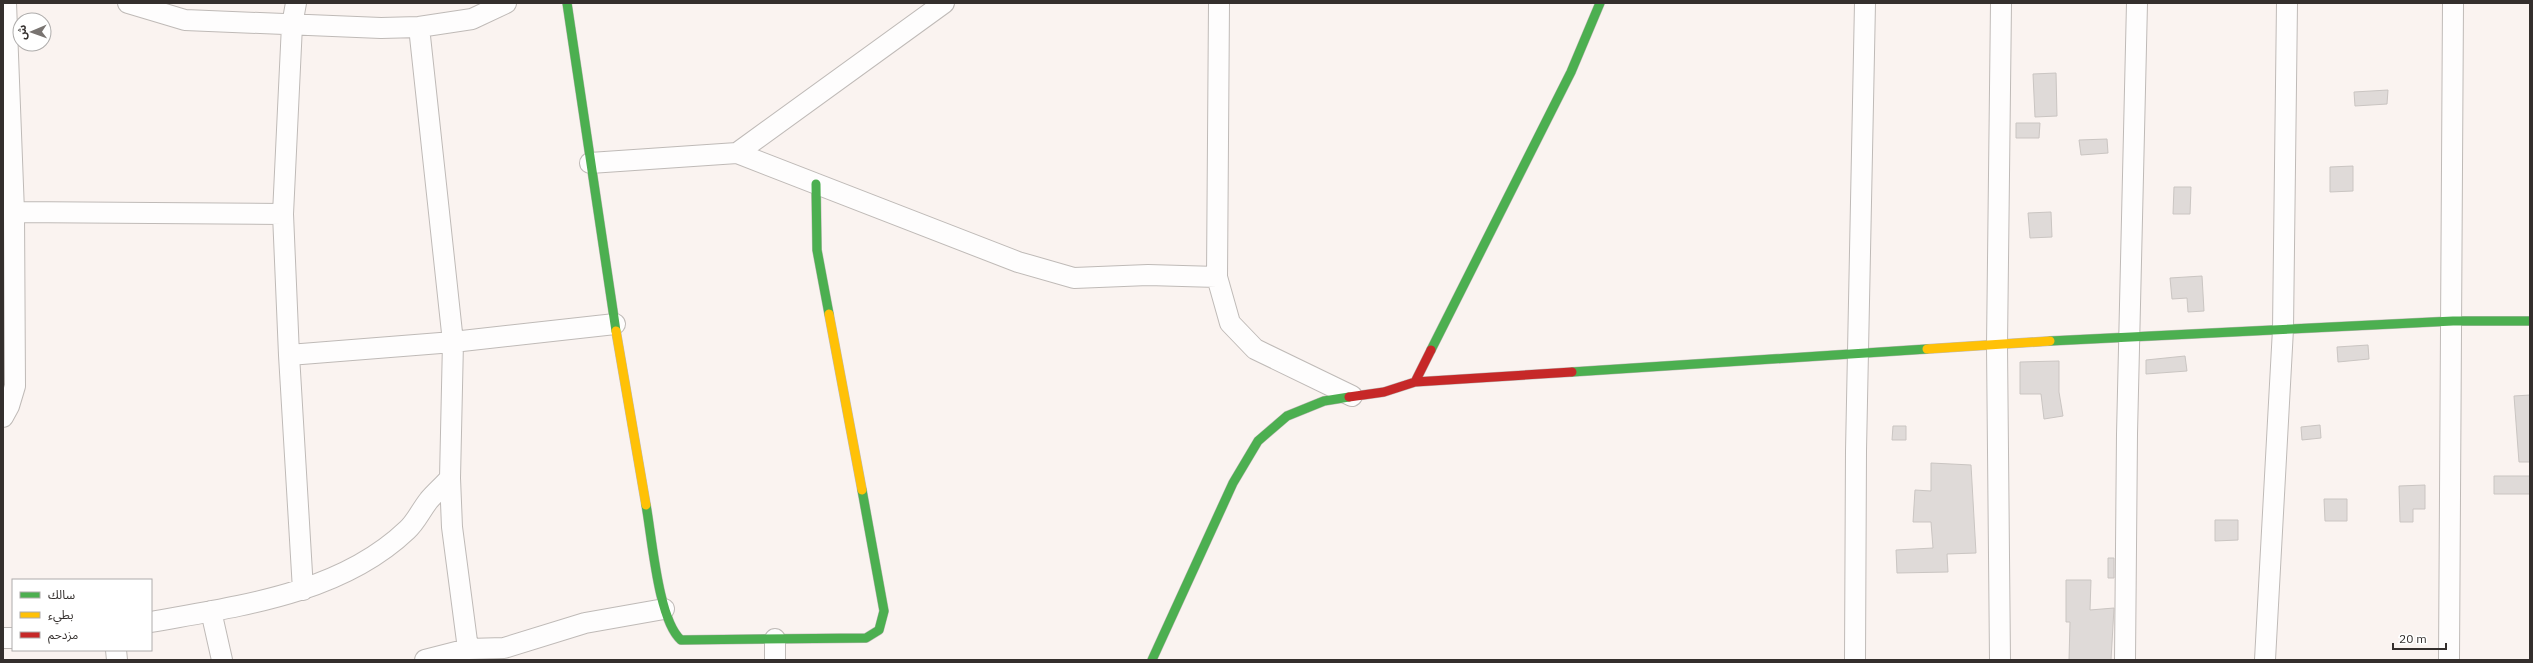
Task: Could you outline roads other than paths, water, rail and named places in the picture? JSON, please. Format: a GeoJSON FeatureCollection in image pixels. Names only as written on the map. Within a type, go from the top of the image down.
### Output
{"type":"FeatureCollection","features":[{"type":"Feature","properties":{"kind":"street"},"geometry":{"type":"LineString","coordinates":[[3,417],[9,406],[15,386],[14,212],[6,3]]}},
{"type":"Feature","properties":{"kind":"street"},"geometry":{"type":"LineString","coordinates":[[296,3],[292,25],[283,214],[289,355],[303,590]]}},
{"type":"Feature","properties":{"kind":"street"},"geometry":{"type":"LineString","coordinates":[[135,5],[185,20],[381,28],[419,26],[472,19],[506,3]]}},
{"type":"Feature","properties":{"kind":"street"},"geometry":{"type":"LineString","coordinates":[[567,3],[615,324],[664,609],[673,633],[680,640],[866,638],[879,630],[884,611],[817,250],[816,184]]}},
{"type":"Feature","properties":{"kind":"street"},"geometry":{"type":"LineString","coordinates":[[737,153],[944,3]]}},
{"type":"Feature","properties":{"kind":"street"},"geometry":{"type":"LineString","coordinates":[[1219,3],[1218,277],[1230,323],[1255,349],[1352,396]]}},
{"type":"Feature","properties":{"kind":"street"},"geometry":{"type":"LineString","coordinates":[[1416,382],[1571,72],[1600,3]]}},
{"type":"Feature","properties":{"kind":"street"},"geometry":{"type":"LineString","coordinates":[[1855,660],[1858,352],[1864,3]]}},
{"type":"Feature","properties":{"kind":"street"},"geometry":{"type":"LineString","coordinates":[[2000,660],[1997,346],[2001,3]]}},
{"type":"Feature","properties":{"kind":"street"},"geometry":{"type":"LineString","coordinates":[[2125,660],[2130,336],[2138,3]]}},
{"type":"Feature","properties":{"kind":"street"},"geometry":{"type":"LineString","coordinates":[[2265,660],[2283,329],[2287,3]]}},
{"type":"Feature","properties":{"kind":"street"},"geometry":{"type":"LineString","coordinates":[[2449,660],[2453,321],[2454,3]]}},
{"type":"Feature","properties":{"kind":"street"},"geometry":{"type":"LineString","coordinates":[[419,26],[453,342],[450,478],[452,527],[468,650]]}},
{"type":"Feature","properties":{"kind":"street"},"geometry":{"type":"LineString","coordinates":[[590,162],[737,153],[1018,262],[1074,278],[1148,275],[1218,277]]}},
{"type":"Feature","properties":{"kind":"street"},"geometry":{"type":"LineString","coordinates":[[14,212],[283,214]]}},
{"type":"Feature","properties":{"kind":"street"},"geometry":{"type":"LineString","coordinates":[[1152,660],[1233,483],[1258,441],[1287,416],[1324,401],[1384,392],[1416,382],[1858,352],[1997,346],[2130,336],[2453,321],[2530,321]]}},
{"type":"Feature","properties":{"kind":"street"},"geometry":{"type":"LineString","coordinates":[[289,355],[453,342],[615,324]]}},
{"type":"Feature","properties":{"kind":"street"},"geometry":{"type":"LineString","coordinates":[[152,622],[211,611],[303,590],[366,561],[402,534],[450,478]]}},
{"type":"Feature","properties":{"kind":"street"},"geometry":{"type":"LineString","coordinates":[[425,660],[468,650],[506,654],[585,623],[664,609]]}},
{"type":"Feature","properties":{"kind":"street"},"geometry":{"type":"LineString","coordinates":[[211,611],[222,660]]}},
{"type":"Feature","properties":{"kind":"street"},"geometry":{"type":"LineString","coordinates":[[775,639],[775,660]]}}]}
